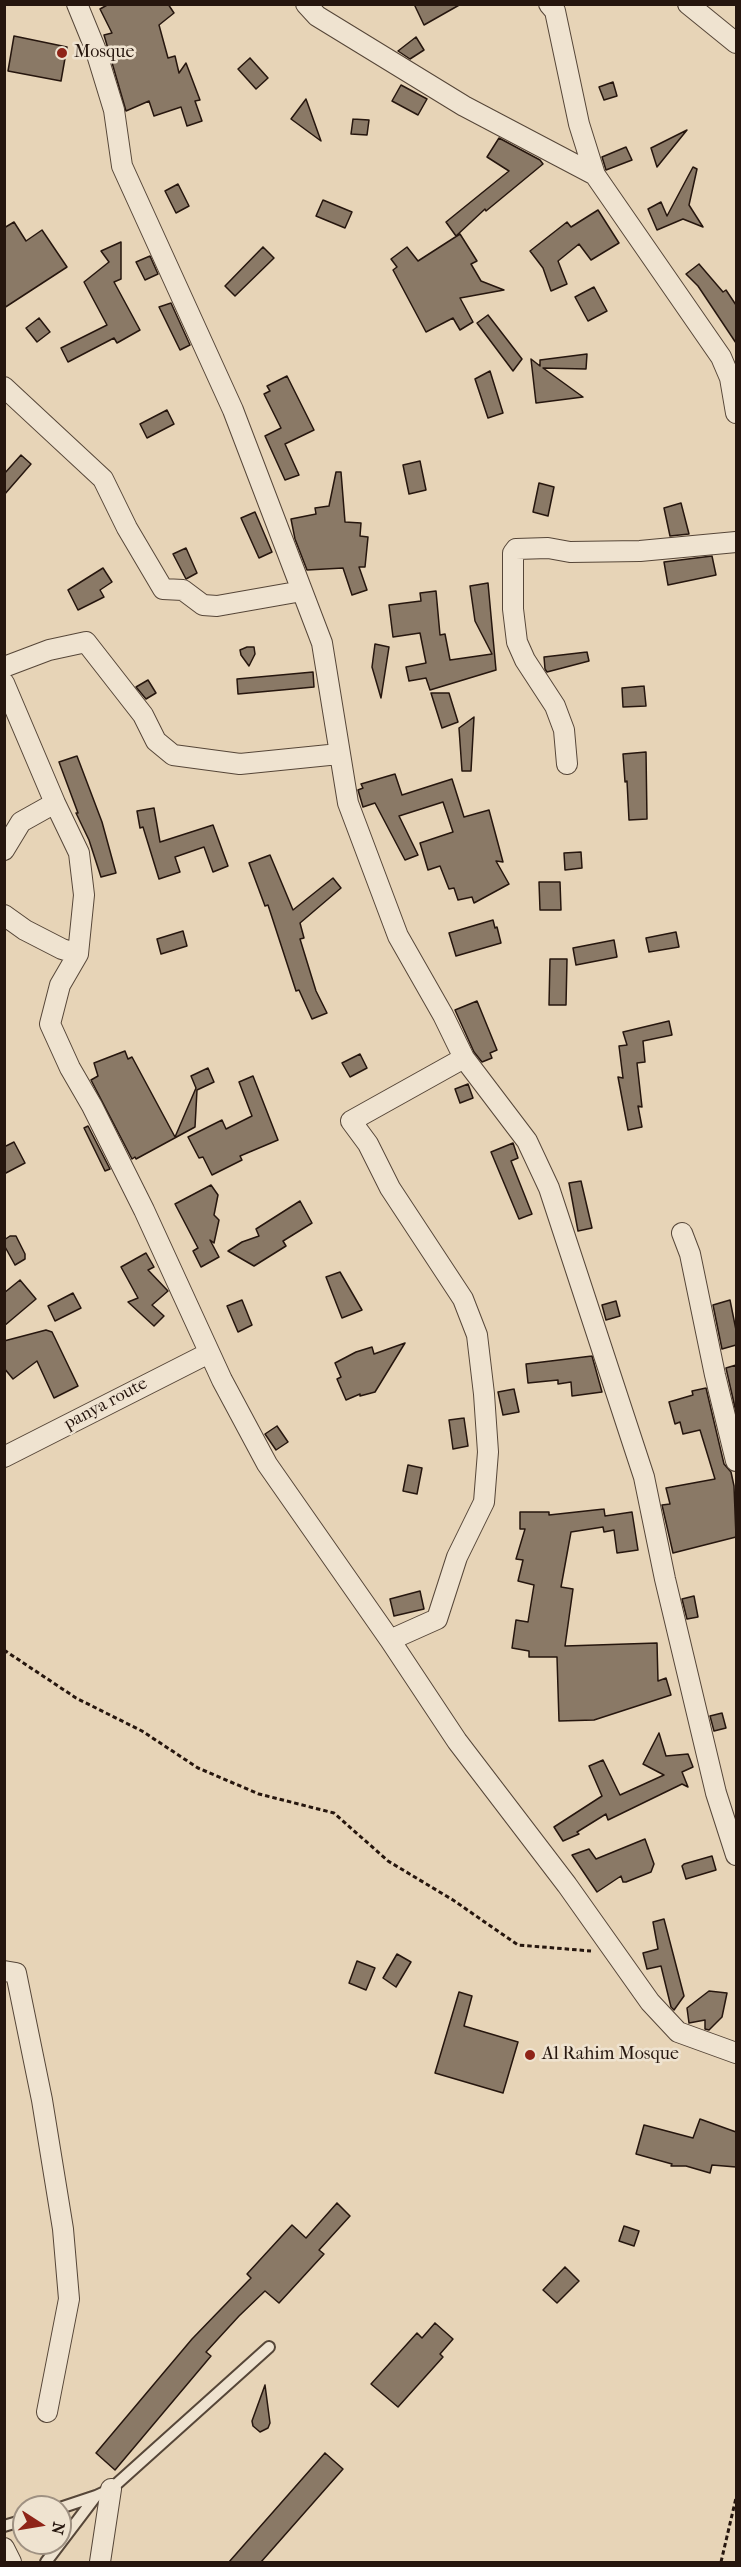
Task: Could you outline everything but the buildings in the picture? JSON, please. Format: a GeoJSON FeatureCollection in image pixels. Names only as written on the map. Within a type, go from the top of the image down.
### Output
{"type":"FeatureCollection","features":[{"type":"Feature","properties":{"kind":"street"},"geometry":{"type":"LineString","coordinates":[[77,4],[95,48],[114,110],[122,166],[233,410],[322,643],[348,803],[398,936],[443,1015],[464,1058],[527,1141],[553,1198],[644,1477],[665,1579],[716,1793],[736,1855]]}},
{"type":"Feature","properties":{"kind":"street"},"geometry":{"type":"LineString","coordinates":[[306,4],[317,16],[464,106],[595,175]]}},
{"type":"Feature","properties":{"kind":"street"},"geometry":{"type":"LineString","coordinates":[[688,4],[736,43]]}},
{"type":"Feature","properties":{"kind":"street"},"geometry":{"type":"LineString","coordinates":[[559,7],[579,124],[595,175],[721,357],[730,378],[736,412]]}},
{"type":"Feature","properties":{"kind":"street"},"geometry":{"type":"LineString","coordinates":[[4,387],[103,479],[127,528],[164,589],[183,590],[203,605],[217,606],[302,591]]}},
{"type":"Feature","properties":{"kind":"street"},"geometry":{"type":"LineString","coordinates":[[567,764],[564,730],[555,706],[525,660],[517,642],[513,609],[513,553],[516,549],[548,548],[570,552],[640,551],[736,542]]}},
{"type":"Feature","properties":{"kind":"street"},"geometry":{"type":"LineString","coordinates":[[4,668],[49,650],[86,642],[143,715],[156,741],[173,755],[240,764],[339,754]]}},
{"type":"Feature","properties":{"kind":"street"},"geometry":{"type":"LineString","coordinates":[[4,683],[55,803],[80,853],[84,895],[78,954],[60,985],[51,1024],[70,1068],[92,1106],[144,1210],[209,1353],[267,1464],[390,1640],[457,1741],[567,1885],[650,2002],[678,2032],[736,2054]]}},
{"type":"Feature","properties":{"kind":"street"},"geometry":{"type":"LineString","coordinates":[[4,850],[21,822],[55,803]]}},
{"type":"Feature","properties":{"kind":"street"},"geometry":{"type":"LineString","coordinates":[[4,915],[25,930],[62,949],[78,954]]}},
{"type":"Feature","properties":{"kind":"street"},"geometry":{"type":"LineString","coordinates":[[390,1640],[437,1619],[457,1557],[484,1502],[488,1452],[484,1395],[477,1335],[463,1299],[390,1188],[368,1144],[351,1121],[464,1058]]}},
{"type":"Feature","properties":{"kind":"street"},"geometry":{"type":"LineString","coordinates":[[682,1233],[690,1254],[715,1375],[735,1450]]}},
{"type":"Feature","properties":{"kind":"street","name":"panya route"},"geometry":{"type":"LineString","coordinates":[[4,1457],[209,1353]]}},
{"type":"Feature","properties":{"kind":"street"},"geometry":{"type":"LineString","coordinates":[[4,1971],[16,1973],[42,2100],[63,2229],[69,2299],[47,2412]]}},
{"type":"Feature","properties":{"kind":"street"},"geometry":{"type":"LineString","coordinates":[[100,2562],[104,2492]]}},
{"type":"Feature","properties":{"kind":"street"},"geometry":{"type":"LineString","coordinates":[[4,2548],[11,2562]]}},
{"type":"Feature","properties":{"kind":"lane"},"geometry":{"type":"LineString","coordinates":[[46,2562],[104,2492],[269,2347]]}},
{"type":"Feature","properties":{"kind":"lane"},"geometry":{"type":"LineString","coordinates":[[72,2504],[104,2492]]}},
{"type":"Feature","properties":{"kind":"path"},"geometry":{"type":"LineString","coordinates":[[4,1650],[76,1698],[142,1731],[198,1768],[259,1794],[334,1813],[388,1861],[453,1900],[518,1945],[596,1952]]}},
{"type":"Feature","properties":{"kind":"path"},"geometry":{"type":"LineString","coordinates":[[721,2562],[736,2498]]}},
{"type":"Feature","properties":{"kind":"place","name":"Mosque"},"geometry":{"type":"Point","coordinates":[62,53]}},
{"type":"Feature","properties":{"kind":"place","name":"Al Rahim Mosque"},"geometry":{"type":"Point","coordinates":[530,2055]}}]}
